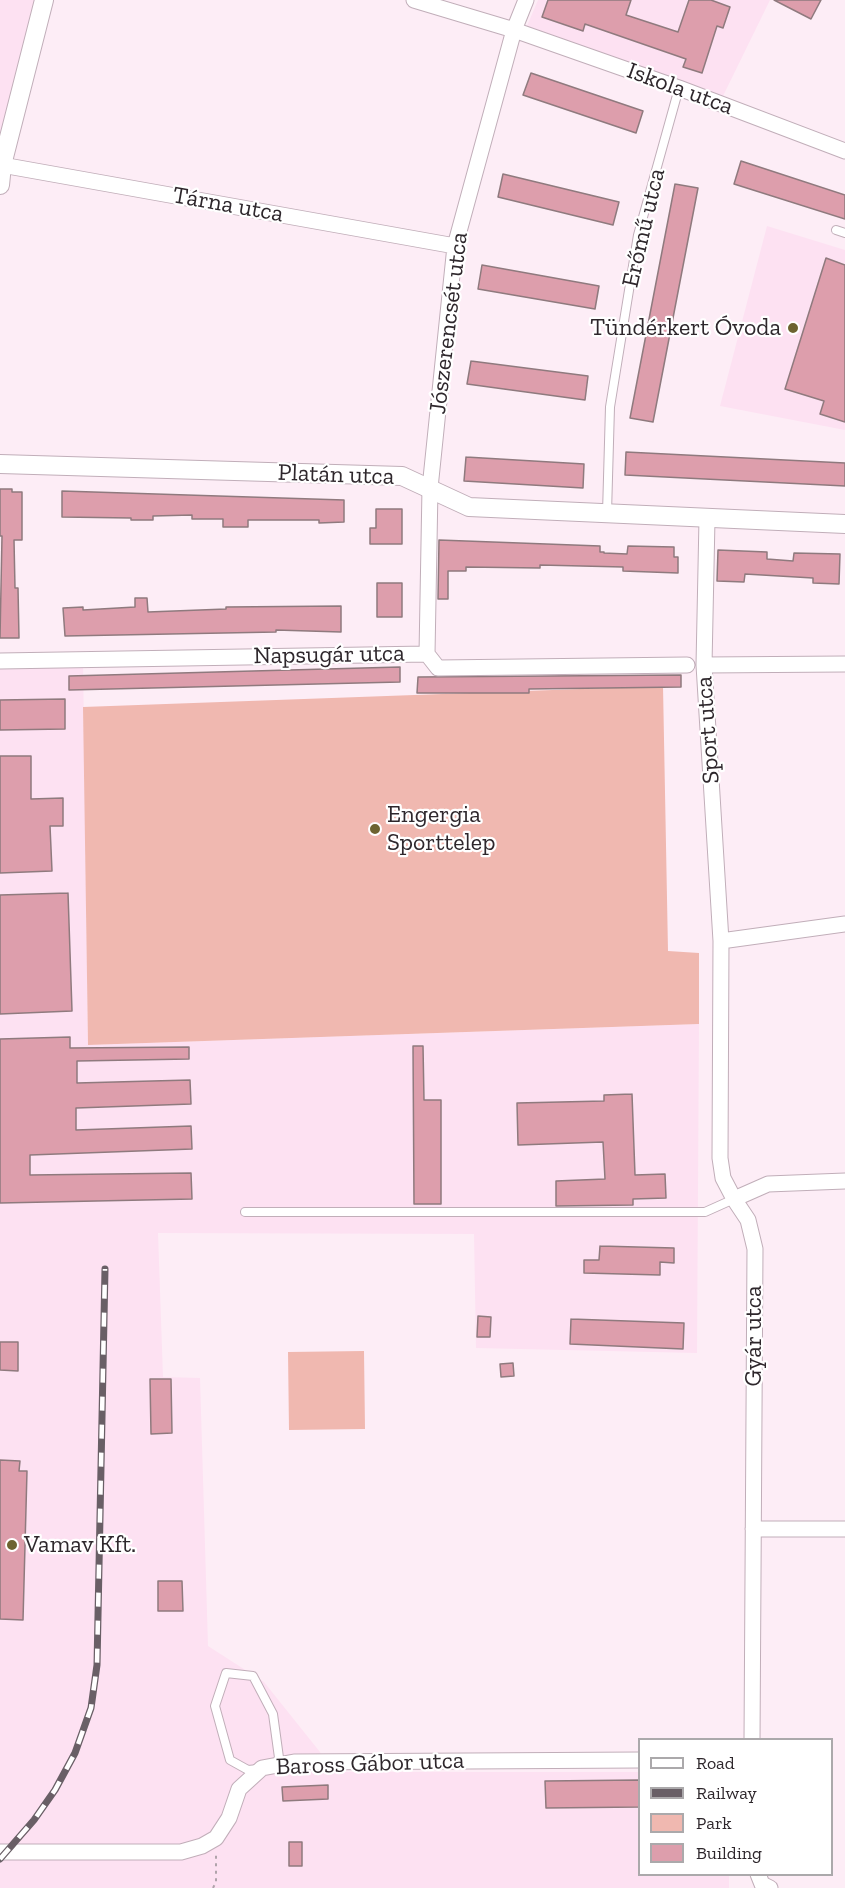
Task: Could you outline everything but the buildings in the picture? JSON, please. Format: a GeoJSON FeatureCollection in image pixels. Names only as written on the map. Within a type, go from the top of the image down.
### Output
{"type":"FeatureCollection","features":[{"type":"Feature","properties":{"kind":"street"},"geometry":{"type":"LineString","coordinates":[[0,185],[2,165],[44,0]]}},
{"type":"Feature","properties":{"kind":"street","name":"Iskola utca"},"geometry":{"type":"LineString","coordinates":[[414,0],[514,30],[679,88],[845,151]]}},
{"type":"Feature","properties":{"kind":"street","name":"Jószerencsét utca"},"geometry":{"type":"LineString","coordinates":[[427,654],[430,488],[455,246],[514,30],[526,0]]}},
{"type":"Feature","properties":{"kind":"street","name":"Tárna utca"},"geometry":{"type":"LineString","coordinates":[[2,165],[455,246]]}},
{"type":"Feature","properties":{"kind":"street","name":"Platán utca"},"geometry":{"type":"LineString","coordinates":[[0,464],[402,476],[469,507],[845,524]]}},
{"type":"Feature","properties":{"kind":"street","name":"Sport utca"},"geometry":{"type":"LineString","coordinates":[[707,519],[704,665],[721,941]]}},
{"type":"Feature","properties":{"kind":"street","name":"Napsugár utca"},"geometry":{"type":"LineString","coordinates":[[0,661],[427,654],[438,668],[687,665]]}},
{"type":"Feature","properties":{"kind":"street"},"geometry":{"type":"LineString","coordinates":[[704,665],[845,664]]}},
{"type":"Feature","properties":{"kind":"street"},"geometry":{"type":"LineString","coordinates":[[721,941],[845,924]]}},
{"type":"Feature","properties":{"kind":"street","name":"Gyár utca"},"geometry":{"type":"LineString","coordinates":[[721,941],[720,1158],[723,1178],[734,1200],[748,1220],[755,1249],[752,1738]]}},
{"type":"Feature","properties":{"kind":"street"},"geometry":{"type":"LineString","coordinates":[[734,1200],[768,1184],[845,1181]]}},
{"type":"Feature","properties":{"kind":"street"},"geometry":{"type":"LineString","coordinates":[[753,1528],[845,1529]]}},
{"type":"Feature","properties":{"kind":"street","name":"Baross Gábor utca"},"geometry":{"type":"LineString","coordinates":[[216,1838],[229,1818],[239,1789],[262,1768],[294,1762],[638,1760]]}},
{"type":"Feature","properties":{"kind":"street"},"geometry":{"type":"LineString","coordinates":[[0,1852],[181,1852],[202,1846],[216,1838]]}},
{"type":"Feature","properties":{"kind":"lane","name":"Erőmű utca"},"geometry":{"type":"LineString","coordinates":[[607,514],[610,407],[638,235],[679,88]]}},
{"type":"Feature","properties":{"kind":"lane"},"geometry":{"type":"LineString","coordinates":[[836,230],[845,233]]}},
{"type":"Feature","properties":{"kind":"lane"},"geometry":{"type":"LineString","coordinates":[[245,1212],[705,1212],[734,1200]]}},
{"type":"Feature","properties":{"kind":"lane"},"geometry":{"type":"LineString","coordinates":[[262,1768],[248,1770],[230,1760],[215,1706],[226,1673],[253,1676],[273,1714],[280,1765]]}},
{"type":"Feature","properties":{"kind":"path"},"geometry":{"type":"LineString","coordinates":[[213,1888],[216,1882],[216,1838]]}},
{"type":"Feature","properties":{"kind":"shaded area"},"geometry":{"type":"Polygon","coordinates":[[[0,0],[44,0],[0,185],[0,0]]]}},
{"type":"Feature","properties":{"kind":"shaded area"},"geometry":{"type":"Polygon","coordinates":[[[538,0],[770,0],[723,96],[527,26],[538,0]]]}},
{"type":"Feature","properties":{"kind":"shaded area","name":"Tündérkert Óvoda"},"geometry":{"type":"Polygon","coordinates":[[[767,226],[845,250],[845,430],[720,406],[767,226]]]}},
{"type":"Feature","properties":{"kind":"shaded area"},"geometry":{"type":"Polygon","coordinates":[[[83,659],[88,1045],[699,1024],[697,1353],[476,1348],[474,1234],[158,1233],[163,1377],[200,1378],[208,1646],[264,1682],[320,1752],[328,1772],[638,1772],[638,1876],[729,1876],[729,1888],[0,1888],[0,661],[83,659]]]}},
{"type":"Feature","properties":{"kind":"green space","name":"Engergia Sporttelep"},"geometry":{"type":"Polygon","coordinates":[[[663,686],[668,951],[699,953],[699,1024],[88,1045],[83,707],[663,686]]]}},
{"type":"Feature","properties":{"kind":"green space"},"geometry":{"type":"Polygon","coordinates":[[[364,1351],[365,1429],[289,1430],[288,1352],[364,1351]]]}},
{"type":"Feature","properties":{"kind":"railway"},"geometry":{"type":"LineString","coordinates":[[0,1859],[34,1820],[55,1790],[75,1753],[91,1708],[97,1665],[105,1269]]}},
{"type":"Feature","properties":{"kind":"place","name":"Tündérkert Óvoda"},"geometry":{"type":"Point","coordinates":[793,328]}},
{"type":"Feature","properties":{"kind":"place","name":"Engergia Sporttelep"},"geometry":{"type":"Point","coordinates":[375,829]}},
{"type":"Feature","properties":{"kind":"place","name":"Vamav Kft."},"geometry":{"type":"Point","coordinates":[12,1545]}}]}
